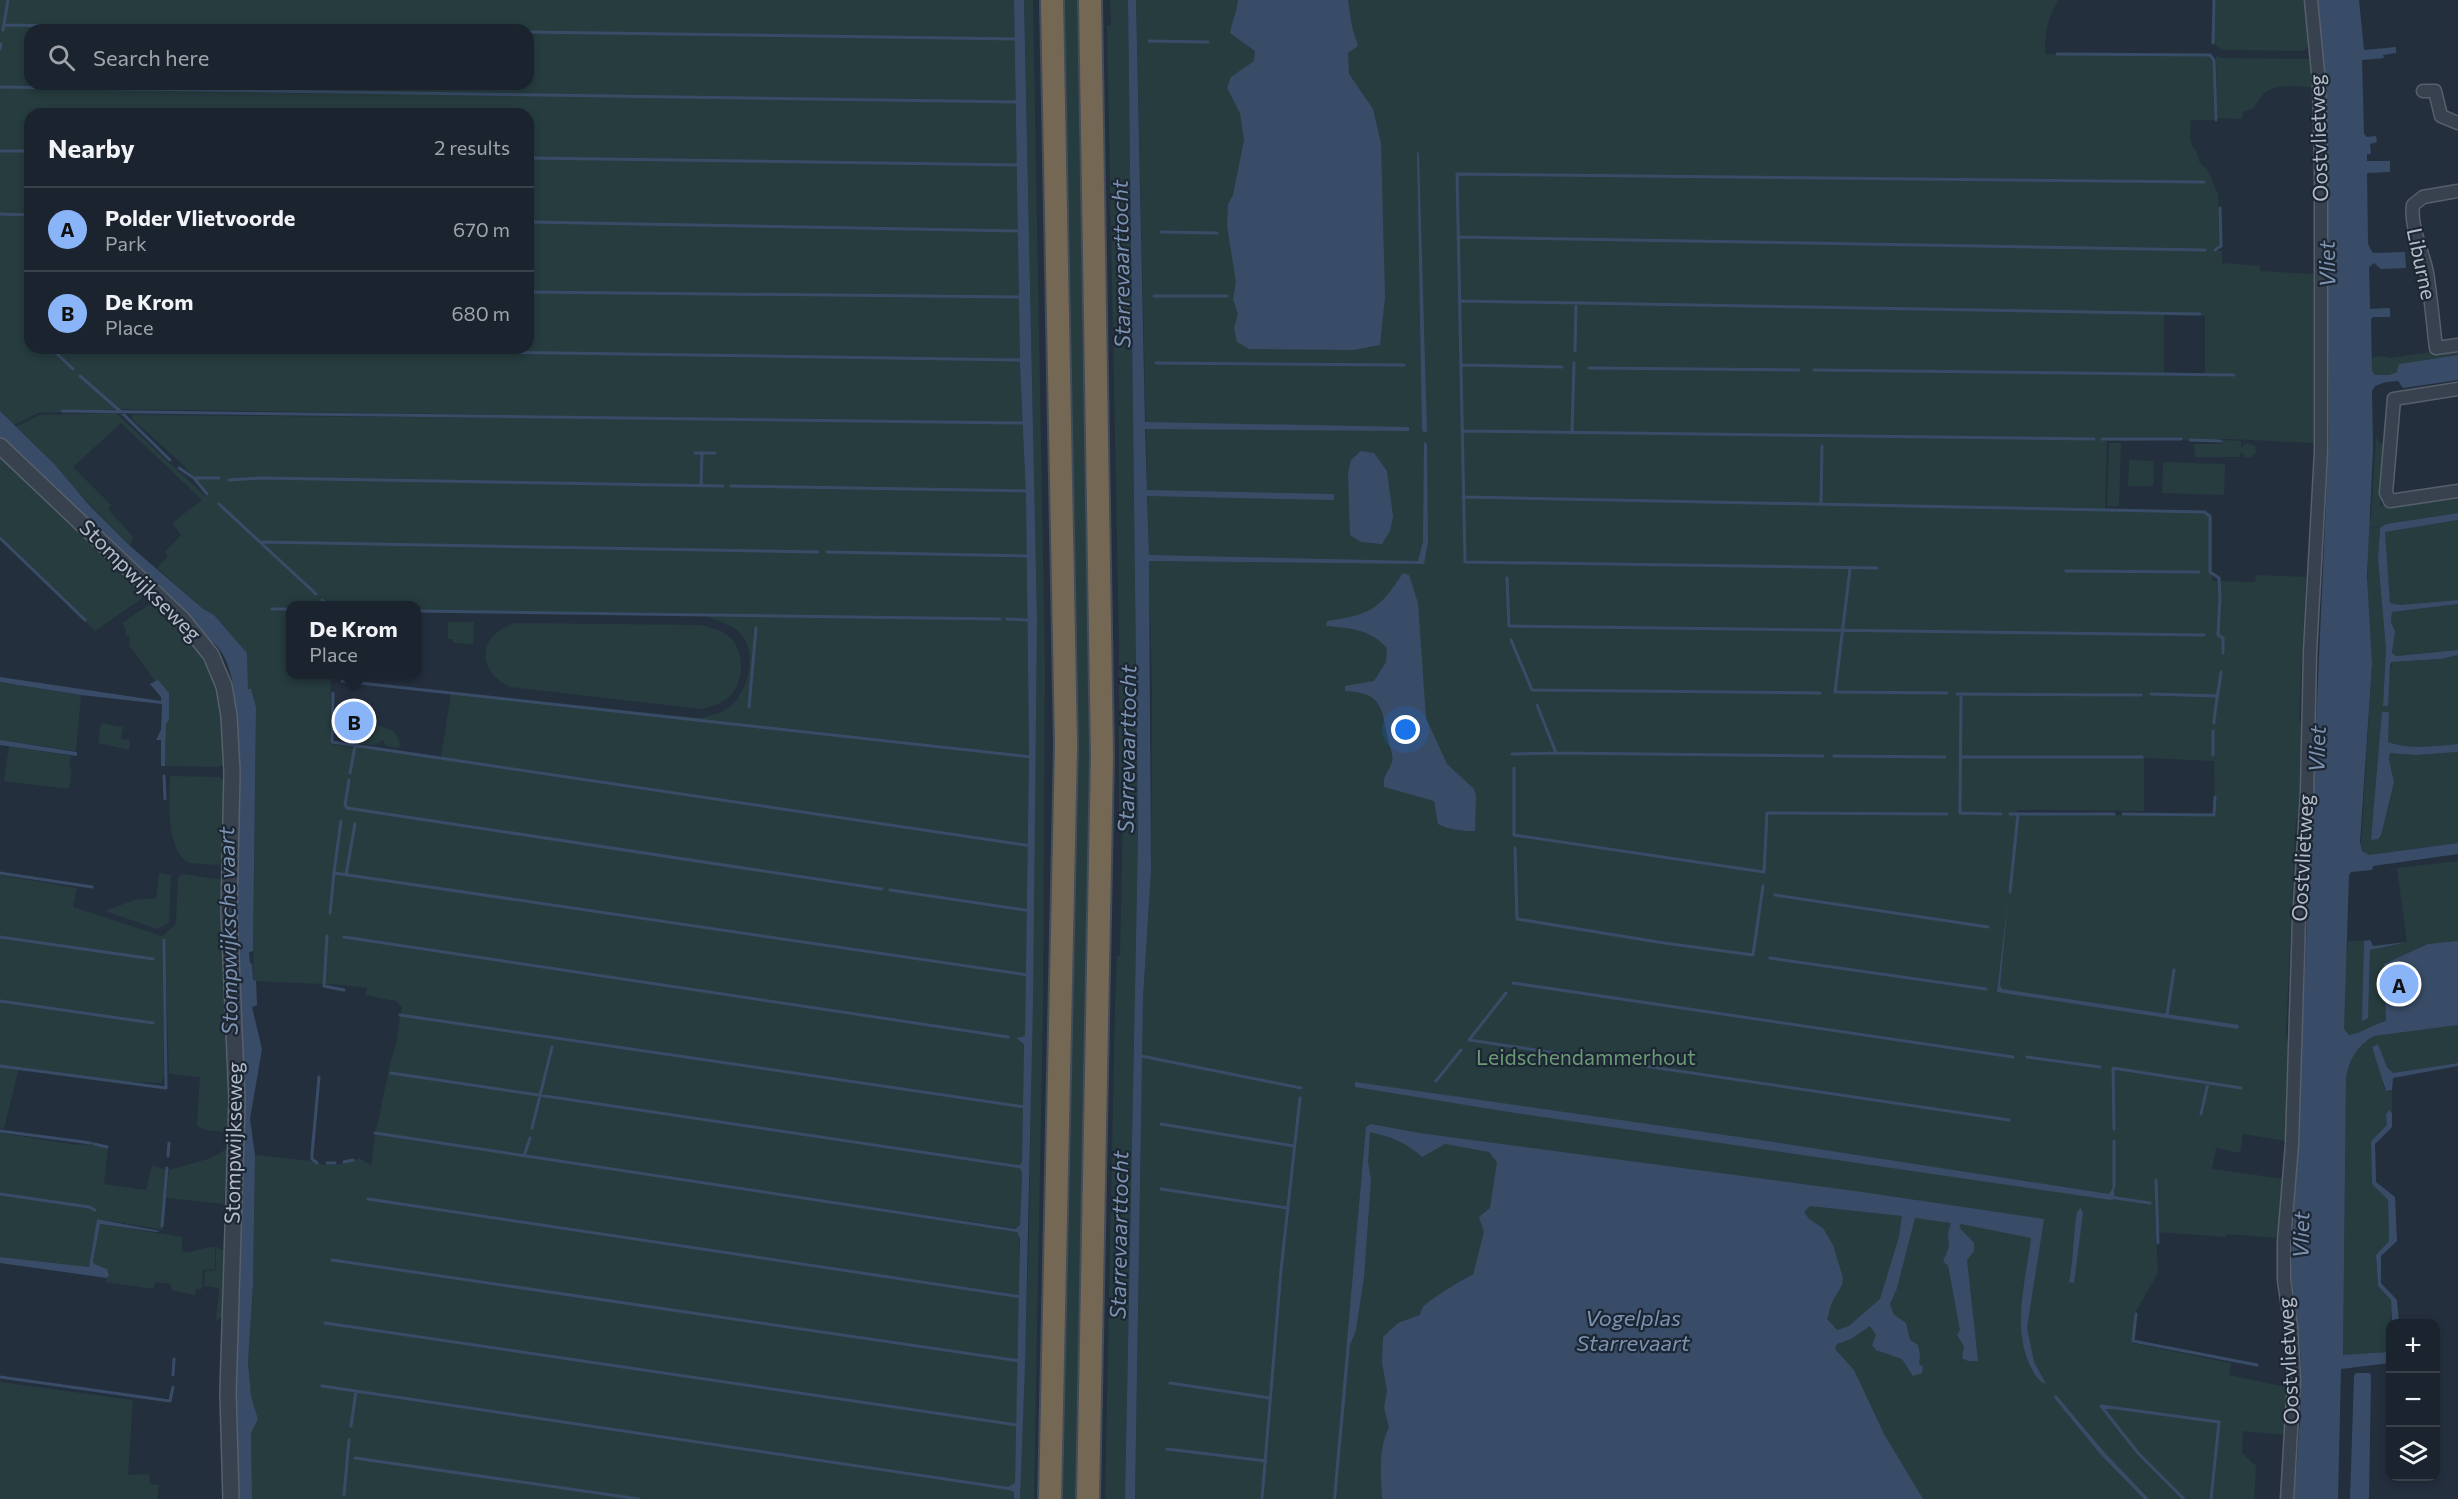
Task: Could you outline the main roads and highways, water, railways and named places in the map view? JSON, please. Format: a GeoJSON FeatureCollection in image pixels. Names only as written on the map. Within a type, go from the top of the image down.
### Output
{"type":"FeatureCollection","features":[{"type":"Feature","properties":{"kind":"highway"},"geometry":{"type":"LineString","coordinates":[[1050,1499],[1066,746],[1052,0]]}},
{"type":"Feature","properties":{"kind":"highway"},"geometry":{"type":"LineString","coordinates":[[1088,1499],[1102,768],[1090,0]]}},
{"type":"Feature","properties":{"kind":"water"},"geometry":{"type":"Polygon","coordinates":[[[1014,0],[1024,0],[1037,619],[1033,1002],[1020,1499],[1014,1499],[1014,1492],[1008,1487],[1015,1483],[1020,1239],[1016,1228],[1020,1225],[1022,1173],[1019,1166],[1022,1162],[1024,1044],[1016,1038],[1025,1036],[1029,754],[1026,496],[1020,366],[1014,0]]]}},
{"type":"Feature","properties":{"kind":"water"},"geometry":{"type":"Polygon","coordinates":[[[1128,0],[1136,0],[1145,422],[1409,427],[1409,431],[1145,429],[1147,490],[1334,494],[1334,500],[1147,496],[1149,555],[1418,561],[1423,542],[1424,442],[1427,444],[1428,542],[1424,564],[1149,561],[1151,871],[1143,999],[1135,1499],[1125,1499],[1138,835],[1128,0]]]}},
{"type":"Feature","properties":{"kind":"water"},"geometry":{"type":"Polygon","coordinates":[[[1238,0],[1348,0],[1352,27],[1358,46],[1348,53],[1349,74],[1373,109],[1381,143],[1385,297],[1380,345],[1353,350],[1249,349],[1237,342],[1234,328],[1238,314],[1233,299],[1236,282],[1227,226],[1228,204],[1233,195],[1244,140],[1240,113],[1227,88],[1231,77],[1254,61],[1255,51],[1230,33],[1238,0]]]}},
{"type":"Feature","properties":{"kind":"water","name":"Vliet"},"geometry":{"type":"Polygon","coordinates":[[[2317,0],[2359,0],[2364,50],[2396,47],[2396,53],[2383,55],[2384,58],[2362,60],[2364,134],[2367,137],[2376,136],[2377,142],[2370,144],[2371,154],[2367,154],[2367,161],[2390,161],[2390,172],[2367,173],[2368,244],[2375,253],[2405,252],[2406,268],[2381,269],[2374,263],[2369,267],[2370,309],[2390,308],[2390,317],[2371,319],[2372,370],[2375,375],[2389,375],[2397,372],[2399,364],[2458,355],[2458,380],[2403,388],[2398,381],[2386,382],[2375,386],[2372,391],[2373,450],[2367,576],[2372,664],[2360,842],[2362,851],[2369,855],[2458,843],[2458,854],[2373,866],[2372,870],[2351,872],[2349,875],[2344,1029],[2349,1035],[2386,1021],[2384,964],[2428,944],[2458,941],[2458,1025],[2374,1036],[2359,1048],[2350,1064],[2346,1078],[2343,1355],[2386,1352],[2386,1363],[2341,1369],[2338,1499],[2294,1499],[2301,1377],[2299,1336],[2291,1276],[2329,437],[2326,117],[2317,0]]]}},
{"type":"Feature","properties":{"kind":"water"},"geometry":{"type":"Polygon","coordinates":[[[1417,151],[1419,154],[1427,431],[1424,433],[1422,430],[1417,151]]]}},
{"type":"Feature","properties":{"kind":"water"},"geometry":{"type":"Polygon","coordinates":[[[0,411],[55,465],[90,506],[130,546],[202,608],[214,615],[247,653],[248,689],[251,689],[256,707],[253,951],[249,952],[253,980],[256,981],[257,1005],[252,1007],[262,1049],[250,1119],[255,1155],[253,1284],[248,1362],[251,1396],[258,1419],[251,1433],[252,1499],[235,1499],[237,754],[234,690],[225,658],[216,646],[205,638],[0,440],[0,411]]]}},
{"type":"Feature","properties":{"kind":"water"},"geometry":{"type":"Polygon","coordinates":[[[1361,451],[1374,453],[1387,471],[1393,516],[1390,531],[1382,544],[1361,542],[1350,535],[1348,473],[1351,460],[1361,451]]]}},
{"type":"Feature","properties":{"kind":"water"},"geometry":{"type":"Polygon","coordinates":[[[2458,513],[2458,520],[2385,532],[2390,603],[2400,605],[2458,600],[2458,604],[2392,612],[2391,622],[2395,631],[2392,653],[2396,656],[2458,650],[2458,655],[2441,659],[2392,662],[2388,706],[2383,706],[2386,649],[2378,559],[2380,528],[2386,524],[2458,513]]]}},
{"type":"Feature","properties":{"kind":"water"},"geometry":{"type":"Polygon","coordinates":[[[1403,573],[1409,575],[1418,603],[1426,718],[1447,764],[1474,789],[1476,796],[1475,831],[1456,830],[1438,824],[1434,801],[1384,787],[1392,756],[1381,710],[1378,704],[1367,695],[1345,691],[1345,686],[1374,681],[1386,662],[1387,648],[1367,633],[1326,626],[1327,621],[1354,616],[1372,609],[1387,596],[1403,573]]]}},
{"type":"Feature","properties":{"kind":"water"},"geometry":{"type":"Polygon","coordinates":[[[0,677],[161,701],[161,697],[150,684],[158,680],[169,693],[165,766],[161,766],[161,740],[156,740],[161,730],[162,704],[81,695],[0,682],[0,677]]]}},
{"type":"Feature","properties":{"kind":"water"},"geometry":{"type":"Polygon","coordinates":[[[2382,712],[2389,712],[2388,742],[2414,747],[2458,744],[2458,752],[2415,755],[2390,753],[2389,759],[2394,782],[2381,835],[2378,839],[2371,840],[2382,712]]]}},
{"type":"Feature","properties":{"kind":"water"},"geometry":{"type":"Polygon","coordinates":[[[0,740],[77,752],[77,756],[0,745],[0,740]]]}},
{"type":"Feature","properties":{"kind":"water"},"geometry":{"type":"Polygon","coordinates":[[[2008,900],[2000,985],[2002,989],[2239,1025],[2238,1029],[1997,992],[2008,900]]]}},
{"type":"Feature","properties":{"kind":"water"},"geometry":{"type":"Polygon","coordinates":[[[2370,940],[2373,946],[2407,942],[2370,950],[2368,1018],[2362,1021],[2364,941],[2370,940]]]}},
{"type":"Feature","properties":{"kind":"water"},"geometry":{"type":"Polygon","coordinates":[[[2378,1044],[2387,1067],[2393,1073],[2458,1063],[2458,1066],[2393,1078],[2392,1090],[2386,1091],[2372,1047],[2378,1044]]]}},
{"type":"Feature","properties":{"kind":"water"},"geometry":{"type":"Polygon","coordinates":[[[1355,1082],[1767,1141],[2109,1194],[2114,1186],[2114,1195],[2118,1198],[2111,1200],[1515,1113],[1355,1087],[1355,1082]]]}},
{"type":"Feature","properties":{"kind":"water"},"geometry":{"type":"Polygon","coordinates":[[[2389,1110],[2392,1113],[2392,1127],[2375,1144],[2376,1182],[2395,1197],[2397,1241],[2381,1256],[2381,1283],[2397,1300],[2399,1319],[2392,1319],[2391,1300],[2378,1286],[2376,1255],[2389,1241],[2388,1200],[2372,1184],[2371,1141],[2387,1125],[2386,1114],[2389,1110]]]}},
{"type":"Feature","properties":{"kind":"water","name":"Vogelplas Starrevaart"},"geometry":{"type":"Polygon","coordinates":[[[1371,1124],[1419,1133],[1862,1192],[2044,1219],[2027,1328],[2034,1362],[2046,1384],[2038,1379],[2033,1371],[2022,1339],[2021,1306],[2031,1238],[1961,1224],[1959,1227],[1974,1243],[1974,1251],[1967,1260],[1978,1361],[1968,1361],[1962,1358],[1964,1346],[1957,1335],[1960,1330],[1948,1265],[1943,1262],[1949,1247],[1948,1233],[1951,1223],[1915,1218],[1897,1288],[1890,1304],[1894,1315],[1906,1323],[1910,1340],[1918,1345],[1919,1364],[1923,1367],[1922,1373],[1913,1376],[1902,1359],[1876,1350],[1872,1345],[1876,1335],[1870,1326],[1851,1339],[1837,1344],[1835,1349],[1854,1370],[1884,1434],[1923,1499],[1382,1499],[1382,1453],[1389,1427],[1384,1408],[1387,1391],[1382,1362],[1383,1337],[1398,1323],[1420,1315],[1423,1307],[1433,1299],[1473,1275],[1484,1232],[1479,1217],[1490,1208],[1497,1162],[1489,1152],[1445,1144],[1422,1157],[1398,1141],[1370,1132],[1368,1162],[1371,1180],[1364,1277],[1356,1330],[1350,1345],[1336,1499],[1333,1499],[1366,1127],[1371,1124]],[[1810,1206],[1804,1212],[1809,1219],[1823,1228],[1833,1245],[1843,1278],[1827,1319],[1837,1330],[1849,1326],[1880,1299],[1899,1237],[1902,1216],[1810,1206]]]}},
{"type":"Feature","properties":{"kind":"water"},"geometry":{"type":"Polygon","coordinates":[[[2081,1208],[2083,1213],[2074,1283],[2069,1282],[2077,1212],[2081,1208]]]}},
{"type":"Feature","properties":{"kind":"water"},"geometry":{"type":"Polygon","coordinates":[[[97,1219],[160,1231],[100,1224],[93,1261],[94,1264],[107,1269],[109,1275],[107,1278],[0,1263],[0,1257],[89,1267],[97,1219]]]}},
{"type":"Feature","properties":{"kind":"water"},"geometry":{"type":"Polygon","coordinates":[[[2356,1373],[2371,1375],[2369,1499],[2350,1499],[2354,1376],[2356,1373]]]}},
{"type":"Feature","properties":{"kind":"water"},"geometry":{"type":"Polygon","coordinates":[[[2056,1395],[2105,1453],[2149,1499],[2144,1499],[2102,1456],[2056,1400],[2054,1396],[2056,1395]]]}},
{"type":"Feature","properties":{"kind":"waterway"},"geometry":{"type":"LineString","coordinates":[[3,30],[8,0]]}},
{"type":"Feature","properties":{"kind":"waterway"},"geometry":{"type":"LineString","coordinates":[[2213,43],[2214,0]]}},
{"type":"Feature","properties":{"kind":"waterway"},"geometry":{"type":"LineString","coordinates":[[4,25],[24,25]]}},
{"type":"Feature","properties":{"kind":"waterway"},"geometry":{"type":"LineString","coordinates":[[534,32],[1018,39]]}},
{"type":"Feature","properties":{"kind":"waterway"},"geometry":{"type":"LineString","coordinates":[[1149,41],[1208,42]]}},
{"type":"Feature","properties":{"kind":"waterway"},"geometry":{"type":"LineString","coordinates":[[0,49],[1,44]]}},
{"type":"Feature","properties":{"kind":"waterway"},"geometry":{"type":"LineString","coordinates":[[2057,54],[2210,55],[2214,60],[2216,120]]}},
{"type":"Feature","properties":{"kind":"waterway"},"geometry":{"type":"LineString","coordinates":[[0,87],[24,87]]}},
{"type":"Feature","properties":{"kind":"waterway"},"geometry":{"type":"LineString","coordinates":[[204,90],[1018,102]]}},
{"type":"Feature","properties":{"kind":"waterway"},"geometry":{"type":"LineString","coordinates":[[0,151],[24,151]]}},
{"type":"Feature","properties":{"kind":"waterway"},"geometry":{"type":"LineString","coordinates":[[534,158],[1021,165]]}},
{"type":"Feature","properties":{"kind":"waterway"},"geometry":{"type":"LineString","coordinates":[[1877,568],[1465,562],[1457,174],[2204,182]]}},
{"type":"Feature","properties":{"kind":"waterway"},"geometry":{"type":"LineString","coordinates":[[2215,250],[2221,246],[2220,208]]}},
{"type":"Feature","properties":{"kind":"waterway"},"geometry":{"type":"LineString","coordinates":[[0,214],[24,215]]}},
{"type":"Feature","properties":{"kind":"waterway"},"geometry":{"type":"LineString","coordinates":[[534,222],[1021,231]]}},
{"type":"Feature","properties":{"kind":"waterway"},"geometry":{"type":"LineString","coordinates":[[1161,232],[1217,233]]}},
{"type":"Feature","properties":{"kind":"waterway"},"geometry":{"type":"LineString","coordinates":[[1458,237],[2205,250]]}},
{"type":"Feature","properties":{"kind":"waterway"},"geometry":{"type":"LineString","coordinates":[[534,292],[1021,297]]}},
{"type":"Feature","properties":{"kind":"waterway"},"geometry":{"type":"LineString","coordinates":[[1154,296],[1227,296]]}},
{"type":"Feature","properties":{"kind":"waterway"},"geometry":{"type":"LineString","coordinates":[[1461,301],[2200,314]]}},
{"type":"Feature","properties":{"kind":"waterway"},"geometry":{"type":"LineString","coordinates":[[1575,351],[1576,303]]}},
{"type":"Feature","properties":{"kind":"waterway"},"geometry":{"type":"LineString","coordinates":[[534,353],[1022,360]]}},
{"type":"Feature","properties":{"kind":"waterway"},"geometry":{"type":"LineString","coordinates":[[57,354],[73,369]]}},
{"type":"Feature","properties":{"kind":"waterway"},"geometry":{"type":"LineString","coordinates":[[1156,363],[1404,365]]}},
{"type":"Feature","properties":{"kind":"waterway"},"geometry":{"type":"LineString","coordinates":[[1572,432],[1574,363]]}},
{"type":"Feature","properties":{"kind":"waterway"},"geometry":{"type":"LineString","coordinates":[[1461,365],[1562,367]]}},
{"type":"Feature","properties":{"kind":"waterway"},"geometry":{"type":"LineString","coordinates":[[1589,368],[1799,370]]}},
{"type":"Feature","properties":{"kind":"waterway"},"geometry":{"type":"LineString","coordinates":[[1814,370],[2234,375]]}},
{"type":"Feature","properties":{"kind":"waterway"},"geometry":{"type":"LineString","coordinates":[[80,376],[170,460]]}},
{"type":"Feature","properties":{"kind":"waterway"},"geometry":{"type":"LineString","coordinates":[[62,411],[1025,423]]}},
{"type":"Feature","properties":{"kind":"waterway"},"geometry":{"type":"LineString","coordinates":[[1463,431],[2094,439]]}},
{"type":"Feature","properties":{"kind":"waterway"},"geometry":{"type":"LineString","coordinates":[[2102,439],[2181,439]]}},
{"type":"Feature","properties":{"kind":"waterway"},"geometry":{"type":"LineString","coordinates":[[2190,440],[2221,441]]}},
{"type":"Feature","properties":{"kind":"waterway"},"geometry":{"type":"LineString","coordinates":[[1821,503],[1822,446]]}},
{"type":"Feature","properties":{"kind":"waterway"},"geometry":{"type":"LineString","coordinates":[[695,453],[715,453]]}},
{"type":"Feature","properties":{"kind":"waterway"},"geometry":{"type":"LineString","coordinates":[[701,485],[702,454]]}},
{"type":"Feature","properties":{"kind":"waterway"},"geometry":{"type":"LineString","coordinates":[[179,468],[194,478],[207,494]]}},
{"type":"Feature","properties":{"kind":"waterway"},"geometry":{"type":"LineString","coordinates":[[194,478],[219,478]]}},
{"type":"Feature","properties":{"kind":"waterway"},"geometry":{"type":"LineString","coordinates":[[229,480],[261,478],[723,486]]}},
{"type":"Feature","properties":{"kind":"waterway"},"geometry":{"type":"LineString","coordinates":[[731,486],[1028,491]]}},
{"type":"Feature","properties":{"kind":"waterway"},"geometry":{"type":"LineString","coordinates":[[1463,497],[2205,512],[2210,517],[2210,572],[2219,578],[2218,635],[2223,638],[2223,653]]}},
{"type":"Feature","properties":{"kind":"waterway"},"geometry":{"type":"LineString","coordinates":[[219,504],[316,594]]}},
{"type":"Feature","properties":{"kind":"waterway"},"geometry":{"type":"LineString","coordinates":[[0,538],[85,620]]}},
{"type":"Feature","properties":{"kind":"waterway"},"geometry":{"type":"LineString","coordinates":[[262,542],[818,552]]}},
{"type":"Feature","properties":{"kind":"waterway"},"geometry":{"type":"LineString","coordinates":[[827,552],[1029,556]]}},
{"type":"Feature","properties":{"kind":"waterway"},"geometry":{"type":"LineString","coordinates":[[1850,569],[1835,692],[1947,693]]}},
{"type":"Feature","properties":{"kind":"waterway"},"geometry":{"type":"LineString","coordinates":[[2066,571],[2199,572]]}},
{"type":"Feature","properties":{"kind":"waterway"},"geometry":{"type":"LineString","coordinates":[[1507,578],[1509,626],[2204,635]]}},
{"type":"Feature","properties":{"kind":"waterway"},"geometry":{"type":"LineString","coordinates":[[272,609],[286,609]]}},
{"type":"Feature","properties":{"kind":"waterway"},"geometry":{"type":"LineString","coordinates":[[421,611],[1000,619]]}},
{"type":"Feature","properties":{"kind":"waterway"},"geometry":{"type":"LineString","coordinates":[[1007,619],[1029,620]]}},
{"type":"Feature","properties":{"kind":"waterway"},"geometry":{"type":"LineString","coordinates":[[749,707],[756,628]]}},
{"type":"Feature","properties":{"kind":"waterway"},"geometry":{"type":"LineString","coordinates":[[1511,640],[1532,690],[1820,693]]}},
{"type":"Feature","properties":{"kind":"waterway"},"geometry":{"type":"LineString","coordinates":[[2214,723],[2221,672]]}},
{"type":"Feature","properties":{"kind":"waterway"},"geometry":{"type":"LineString","coordinates":[[342,681],[1031,757]]}},
{"type":"Feature","properties":{"kind":"waterway"},"geometry":{"type":"LineString","coordinates":[[333,693],[332,742],[1031,846]]}},
{"type":"Feature","properties":{"kind":"waterway"},"geometry":{"type":"LineString","coordinates":[[1957,694],[2141,695]]}},
{"type":"Feature","properties":{"kind":"waterway"},"geometry":{"type":"LineString","coordinates":[[1961,694],[1960,813],[2001,814]]}},
{"type":"Feature","properties":{"kind":"waterway"},"geometry":{"type":"LineString","coordinates":[[2151,694],[2216,696]]}},
{"type":"Feature","properties":{"kind":"waterway"},"geometry":{"type":"LineString","coordinates":[[1512,754],[1556,753],[1537,705]]}},
{"type":"Feature","properties":{"kind":"waterway"},"geometry":{"type":"LineString","coordinates":[[2213,731],[2213,755]]}},
{"type":"Feature","properties":{"kind":"waterway"},"geometry":{"type":"LineString","coordinates":[[350,773],[355,746]]}},
{"type":"Feature","properties":{"kind":"waterway"},"geometry":{"type":"LineString","coordinates":[[1556,753],[1823,756]]}},
{"type":"Feature","properties":{"kind":"waterway"},"geometry":{"type":"LineString","coordinates":[[1834,756],[1945,757]]}},
{"type":"Feature","properties":{"kind":"waterway"},"geometry":{"type":"LineString","coordinates":[[1960,757],[2142,757]]}},
{"type":"Feature","properties":{"kind":"waterway"},"geometry":{"type":"LineString","coordinates":[[1514,768],[1514,835],[1764,872],[1767,813],[1947,814]]}},
{"type":"Feature","properties":{"kind":"waterway"},"geometry":{"type":"LineString","coordinates":[[164,776],[165,799]]}},
{"type":"Feature","properties":{"kind":"waterway"},"geometry":{"type":"LineString","coordinates":[[349,780],[345,805],[347,808],[882,889]]}},
{"type":"Feature","properties":{"kind":"waterway"},"geometry":{"type":"LineString","coordinates":[[2123,814],[2214,815],[2215,797]]}},
{"type":"Feature","properties":{"kind":"waterway"},"geometry":{"type":"LineString","coordinates":[[2010,814],[2114,814]]}},
{"type":"Feature","properties":{"kind":"waterway"},"geometry":{"type":"LineString","coordinates":[[2010,892],[2018,814]]}},
{"type":"Feature","properties":{"kind":"waterway"},"geometry":{"type":"LineString","coordinates":[[334,872],[341,821]]}},
{"type":"Feature","properties":{"kind":"waterway"},"geometry":{"type":"LineString","coordinates":[[346,875],[355,824]]}},
{"type":"Feature","properties":{"kind":"waterway"},"geometry":{"type":"LineString","coordinates":[[1515,848],[1517,919],[1664,943],[1753,955],[1763,886]]}},
{"type":"Feature","properties":{"kind":"waterway"},"geometry":{"type":"LineString","coordinates":[[0,873],[92,887]]}},
{"type":"Feature","properties":{"kind":"waterway"},"geometry":{"type":"LineString","coordinates":[[330,913],[334,873],[1028,975]]}},
{"type":"Feature","properties":{"kind":"waterway"},"geometry":{"type":"LineString","coordinates":[[890,890],[1031,911]]}},
{"type":"Feature","properties":{"kind":"waterway"},"geometry":{"type":"LineString","coordinates":[[1775,895],[1988,927]]}},
{"type":"Feature","properties":{"kind":"waterway"},"geometry":{"type":"LineString","coordinates":[[327,936],[324,986],[344,990]]}},
{"type":"Feature","properties":{"kind":"waterway"},"geometry":{"type":"LineString","coordinates":[[0,937],[153,959]]}},
{"type":"Feature","properties":{"kind":"waterway"},"geometry":{"type":"LineString","coordinates":[[344,937],[1008,1037]]}},
{"type":"Feature","properties":{"kind":"waterway"},"geometry":{"type":"LineString","coordinates":[[0,1066],[166,1088],[164,940]]}},
{"type":"Feature","properties":{"kind":"waterway"},"geometry":{"type":"LineString","coordinates":[[1770,958],[1986,989]]}},
{"type":"Feature","properties":{"kind":"waterway"},"geometry":{"type":"LineString","coordinates":[[2167,1015],[2174,970]]}},
{"type":"Feature","properties":{"kind":"waterway"},"geometry":{"type":"LineString","coordinates":[[1513,983],[2013,1057]]}},
{"type":"Feature","properties":{"kind":"waterway"},"geometry":{"type":"LineString","coordinates":[[1506,993],[1469,1040],[2009,1120]]}},
{"type":"Feature","properties":{"kind":"waterway"},"geometry":{"type":"LineString","coordinates":[[0,1001],[153,1023]]}},
{"type":"Feature","properties":{"kind":"waterway"},"geometry":{"type":"LineString","coordinates":[[400,1015],[1025,1107]]}},
{"type":"Feature","properties":{"kind":"waterway"},"geometry":{"type":"LineString","coordinates":[[532,1128],[552,1047]]}},
{"type":"Feature","properties":{"kind":"waterway"},"geometry":{"type":"LineString","coordinates":[[1436,1081],[1461,1050]]}},
{"type":"Feature","properties":{"kind":"waterway"},"geometry":{"type":"LineString","coordinates":[[1141,1056],[1301,1088]]}},
{"type":"Feature","properties":{"kind":"waterway"},"geometry":{"type":"LineString","coordinates":[[2027,1057],[2100,1067]]}},
{"type":"Feature","properties":{"kind":"waterway"},"geometry":{"type":"LineString","coordinates":[[2114,1129],[2113,1068],[2241,1088]]}},
{"type":"Feature","properties":{"kind":"waterway"},"geometry":{"type":"LineString","coordinates":[[391,1073],[1022,1167]]}},
{"type":"Feature","properties":{"kind":"waterway"},"geometry":{"type":"LineString","coordinates":[[317,1163],[312,1159],[312,1154],[319,1077]]}},
{"type":"Feature","properties":{"kind":"waterway"},"geometry":{"type":"LineString","coordinates":[[2201,1114],[2208,1083]]}},
{"type":"Feature","properties":{"kind":"waterway"},"geometry":{"type":"LineString","coordinates":[[1262,1499],[1281,1270],[1300,1098]]}},
{"type":"Feature","properties":{"kind":"waterway"},"geometry":{"type":"LineString","coordinates":[[1161,1124],[1294,1146]]}},
{"type":"Feature","properties":{"kind":"waterway"},"geometry":{"type":"LineString","coordinates":[[0,1131],[91,1143]]}},
{"type":"Feature","properties":{"kind":"waterway"},"geometry":{"type":"LineString","coordinates":[[375,1133],[1020,1231]]}},
{"type":"Feature","properties":{"kind":"waterway"},"geometry":{"type":"LineString","coordinates":[[524,1156],[530,1138]]}},
{"type":"Feature","properties":{"kind":"waterway"},"geometry":{"type":"LineString","coordinates":[[2114,1141],[2114,1187]]}},
{"type":"Feature","properties":{"kind":"waterway"},"geometry":{"type":"LineString","coordinates":[[168,1156],[169,1143]]}},
{"type":"Feature","properties":{"kind":"waterway"},"geometry":{"type":"LineString","coordinates":[[94,1144],[107,1147]]}},
{"type":"Feature","properties":{"kind":"waterway"},"geometry":{"type":"LineString","coordinates":[[344,1162],[353,1160]]}},
{"type":"Feature","properties":{"kind":"waterway"},"geometry":{"type":"LineString","coordinates":[[327,1163],[335,1163]]}},
{"type":"Feature","properties":{"kind":"waterway"},"geometry":{"type":"LineString","coordinates":[[162,1226],[167,1168]]}},
{"type":"Feature","properties":{"kind":"waterway"},"geometry":{"type":"LineString","coordinates":[[2156,1180],[2158,1243]]}},
{"type":"Feature","properties":{"kind":"waterway"},"geometry":{"type":"LineString","coordinates":[[1161,1189],[1287,1208]]}},
{"type":"Feature","properties":{"kind":"waterway"},"geometry":{"type":"LineString","coordinates":[[0,1194],[89,1207],[95,1210]]}},
{"type":"Feature","properties":{"kind":"waterway"},"geometry":{"type":"LineString","coordinates":[[2116,1198],[2150,1203]]}},
{"type":"Feature","properties":{"kind":"waterway"},"geometry":{"type":"LineString","coordinates":[[368,1199],[1022,1297]]}},
{"type":"Feature","properties":{"kind":"waterway"},"geometry":{"type":"LineString","coordinates":[[332,1260],[1019,1361]]}},
{"type":"Feature","properties":{"kind":"waterway"},"geometry":{"type":"LineString","coordinates":[[2136,1314],[2133,1341],[2257,1365]]}},
{"type":"Feature","properties":{"kind":"waterway"},"geometry":{"type":"LineString","coordinates":[[325,1323],[1017,1425]]}},
{"type":"Feature","properties":{"kind":"waterway"},"geometry":{"type":"LineString","coordinates":[[173,1375],[174,1359]]}},
{"type":"Feature","properties":{"kind":"waterway"},"geometry":{"type":"LineString","coordinates":[[0,1377],[170,1401],[173,1387]]}},
{"type":"Feature","properties":{"kind":"waterway"},"geometry":{"type":"LineString","coordinates":[[1170,1383],[1270,1398]]}},
{"type":"Feature","properties":{"kind":"waterway"},"geometry":{"type":"LineString","coordinates":[[322,1386],[1012,1489]]}},
{"type":"Feature","properties":{"kind":"waterway"},"geometry":{"type":"LineString","coordinates":[[351,1426],[356,1391]]}},
{"type":"Feature","properties":{"kind":"waterway"},"geometry":{"type":"LineString","coordinates":[[2184,1499],[2138,1453],[2101,1406],[2219,1422],[2211,1499]]}},
{"type":"Feature","properties":{"kind":"waterway"},"geometry":{"type":"LineString","coordinates":[[344,1495],[349,1440]]}},
{"type":"Feature","properties":{"kind":"waterway"},"geometry":{"type":"LineString","coordinates":[[1167,1449],[1266,1461]]}},
{"type":"Feature","properties":{"kind":"waterway"},"geometry":{"type":"LineString","coordinates":[[355,1458],[639,1499]]}},
{"type":"Feature","properties":{"kind":"place","name":"De Krom"},"geometry":{"type":"Point","coordinates":[354,721]}},
{"type":"Feature","properties":{"kind":"place","name":"Polder Vlietvoorde"},"geometry":{"type":"Point","coordinates":[2399,984]}},
{"type":"Feature","properties":{"kind":"water label","name":"Starrevaarttocht"},"geometry":{"type":"Point","coordinates":[1121,264]}},
{"type":"Feature","properties":{"kind":"water label","name":"Starrevaarttocht"},"geometry":{"type":"Point","coordinates":[1127,749]}},
{"type":"Feature","properties":{"kind":"water label","name":"Stompwijksche vaart"},"geometry":{"type":"Point","coordinates":[228,931]}},
{"type":"Feature","properties":{"kind":"water label","name":"Starrevaarttocht"},"geometry":{"type":"Point","coordinates":[1119,1235]}},
{"type":"Feature","properties":{"kind":"park label","name":"Leidschendammerhout"},"geometry":{"type":"Point","coordinates":[1586,1058]}}]}
